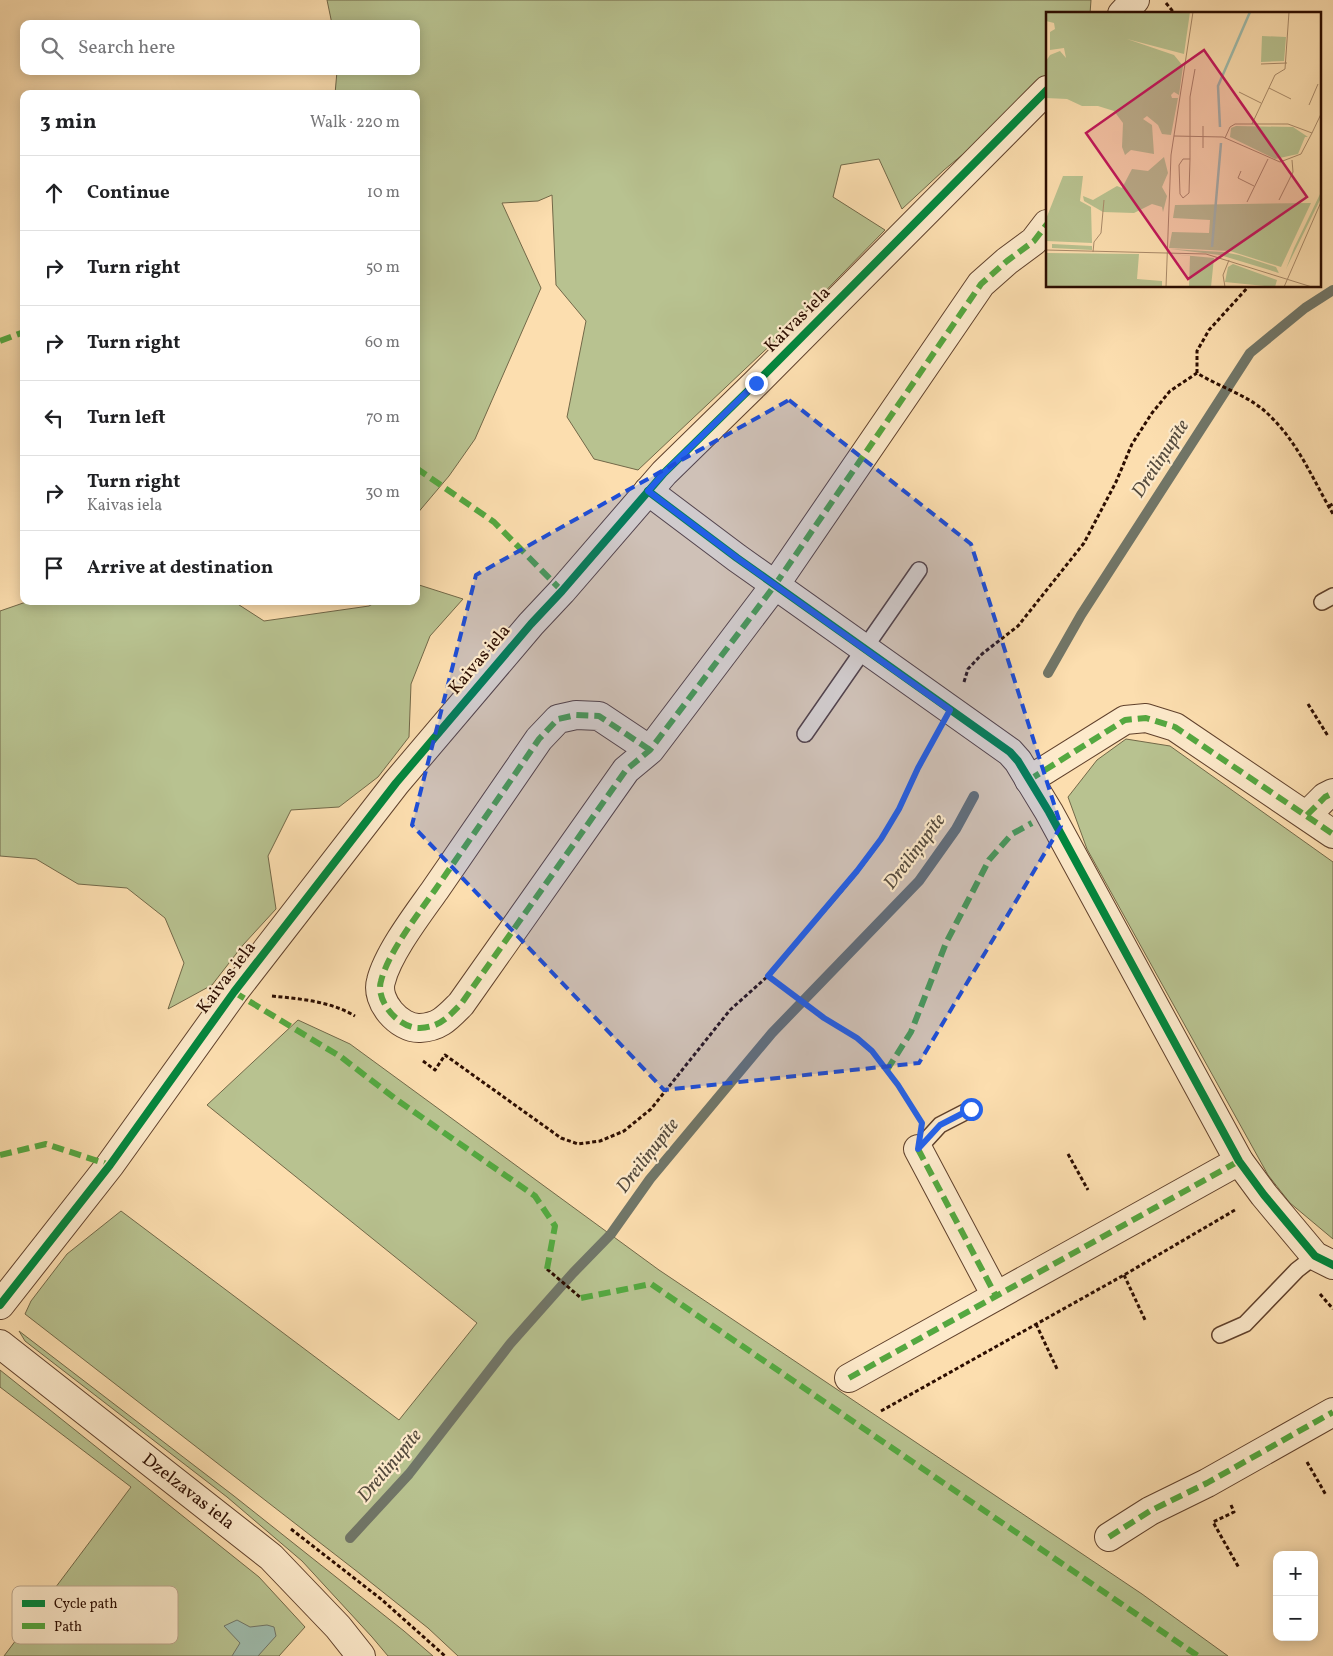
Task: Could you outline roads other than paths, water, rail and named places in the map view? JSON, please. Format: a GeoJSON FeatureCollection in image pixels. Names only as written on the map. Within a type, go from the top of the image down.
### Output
{"type":"FeatureCollection","features":[{"type":"Feature","properties":{"kind":"street"},"geometry":{"type":"LineString","coordinates":[[1124,12],[1135,0]]}},
{"type":"Feature","properties":{"kind":"street","name":"Kaivas iela"},"geometry":{"type":"LineString","coordinates":[[0,1305],[130,1139],[234,992],[396,783],[531,624],[664,473],[1046,91]]}},
{"type":"Feature","properties":{"kind":"street"},"geometry":{"type":"LineString","coordinates":[[650,750],[599,716],[576,715],[558,719],[534,747],[407,931],[387,966],[380,983],[384,1004],[392,1015],[404,1024],[417,1028],[432,1027],[446,1020],[461,1004],[626,770],[650,750],[775,585],[981,284],[1034,241],[1046,225]]}},
{"type":"Feature","properties":{"kind":"street"},"geometry":{"type":"LineString","coordinates":[[648,491],[775,585],[1010,752],[1018,760],[1073,856],[1239,1160],[1264,1195],[1324,1260]]}},
{"type":"Feature","properties":{"kind":"street"},"geometry":{"type":"LineString","coordinates":[[1029,780],[1125,720],[1146,718],[1174,727],[1333,834]]}},
{"type":"Feature","properties":{"kind":"street"},"geometry":{"type":"LineString","coordinates":[[1307,815],[1325,797],[1333,793]]}},
{"type":"Feature","properties":{"kind":"street"},"geometry":{"type":"LineString","coordinates":[[918,1149],[996,1296]]}},
{"type":"Feature","properties":{"kind":"street"},"geometry":{"type":"LineString","coordinates":[[849,1378],[1239,1160]]}},
{"type":"Feature","properties":{"kind":"street","name":"Dzelzavas iela"},"geometry":{"type":"LineString","coordinates":[[0,1344],[272,1557],[338,1627],[361,1656]]}},
{"type":"Feature","properties":{"kind":"street"},"geometry":{"type":"LineString","coordinates":[[1109,1536],[1150,1511],[1207,1484],[1333,1412]]}},
{"type":"Feature","properties":{"kind":"lane"},"geometry":{"type":"LineString","coordinates":[[805,734],[919,570]]}},
{"type":"Feature","properties":{"kind":"lane"},"geometry":{"type":"LineString","coordinates":[[918,1149],[940,1125],[971,1109]]}},
{"type":"Feature","properties":{"kind":"lane"},"geometry":{"type":"LineString","coordinates":[[1220,1335],[1245,1324],[1298,1270],[1324,1260]]}},
{"type":"Feature","properties":{"kind":"waterway","name":"Dreiliņupīte"},"geometry":{"type":"LineString","coordinates":[[1048,673],[1081,615],[1250,353],[1305,308],[1333,290]]}},
{"type":"Feature","properties":{"kind":"waterway","name":"Dreiliņupīte"},"geometry":{"type":"LineString","coordinates":[[350,1538],[409,1474],[510,1344],[573,1273],[611,1234],[650,1179],[772,1033],[919,881],[956,829],[974,796]]}}]}
